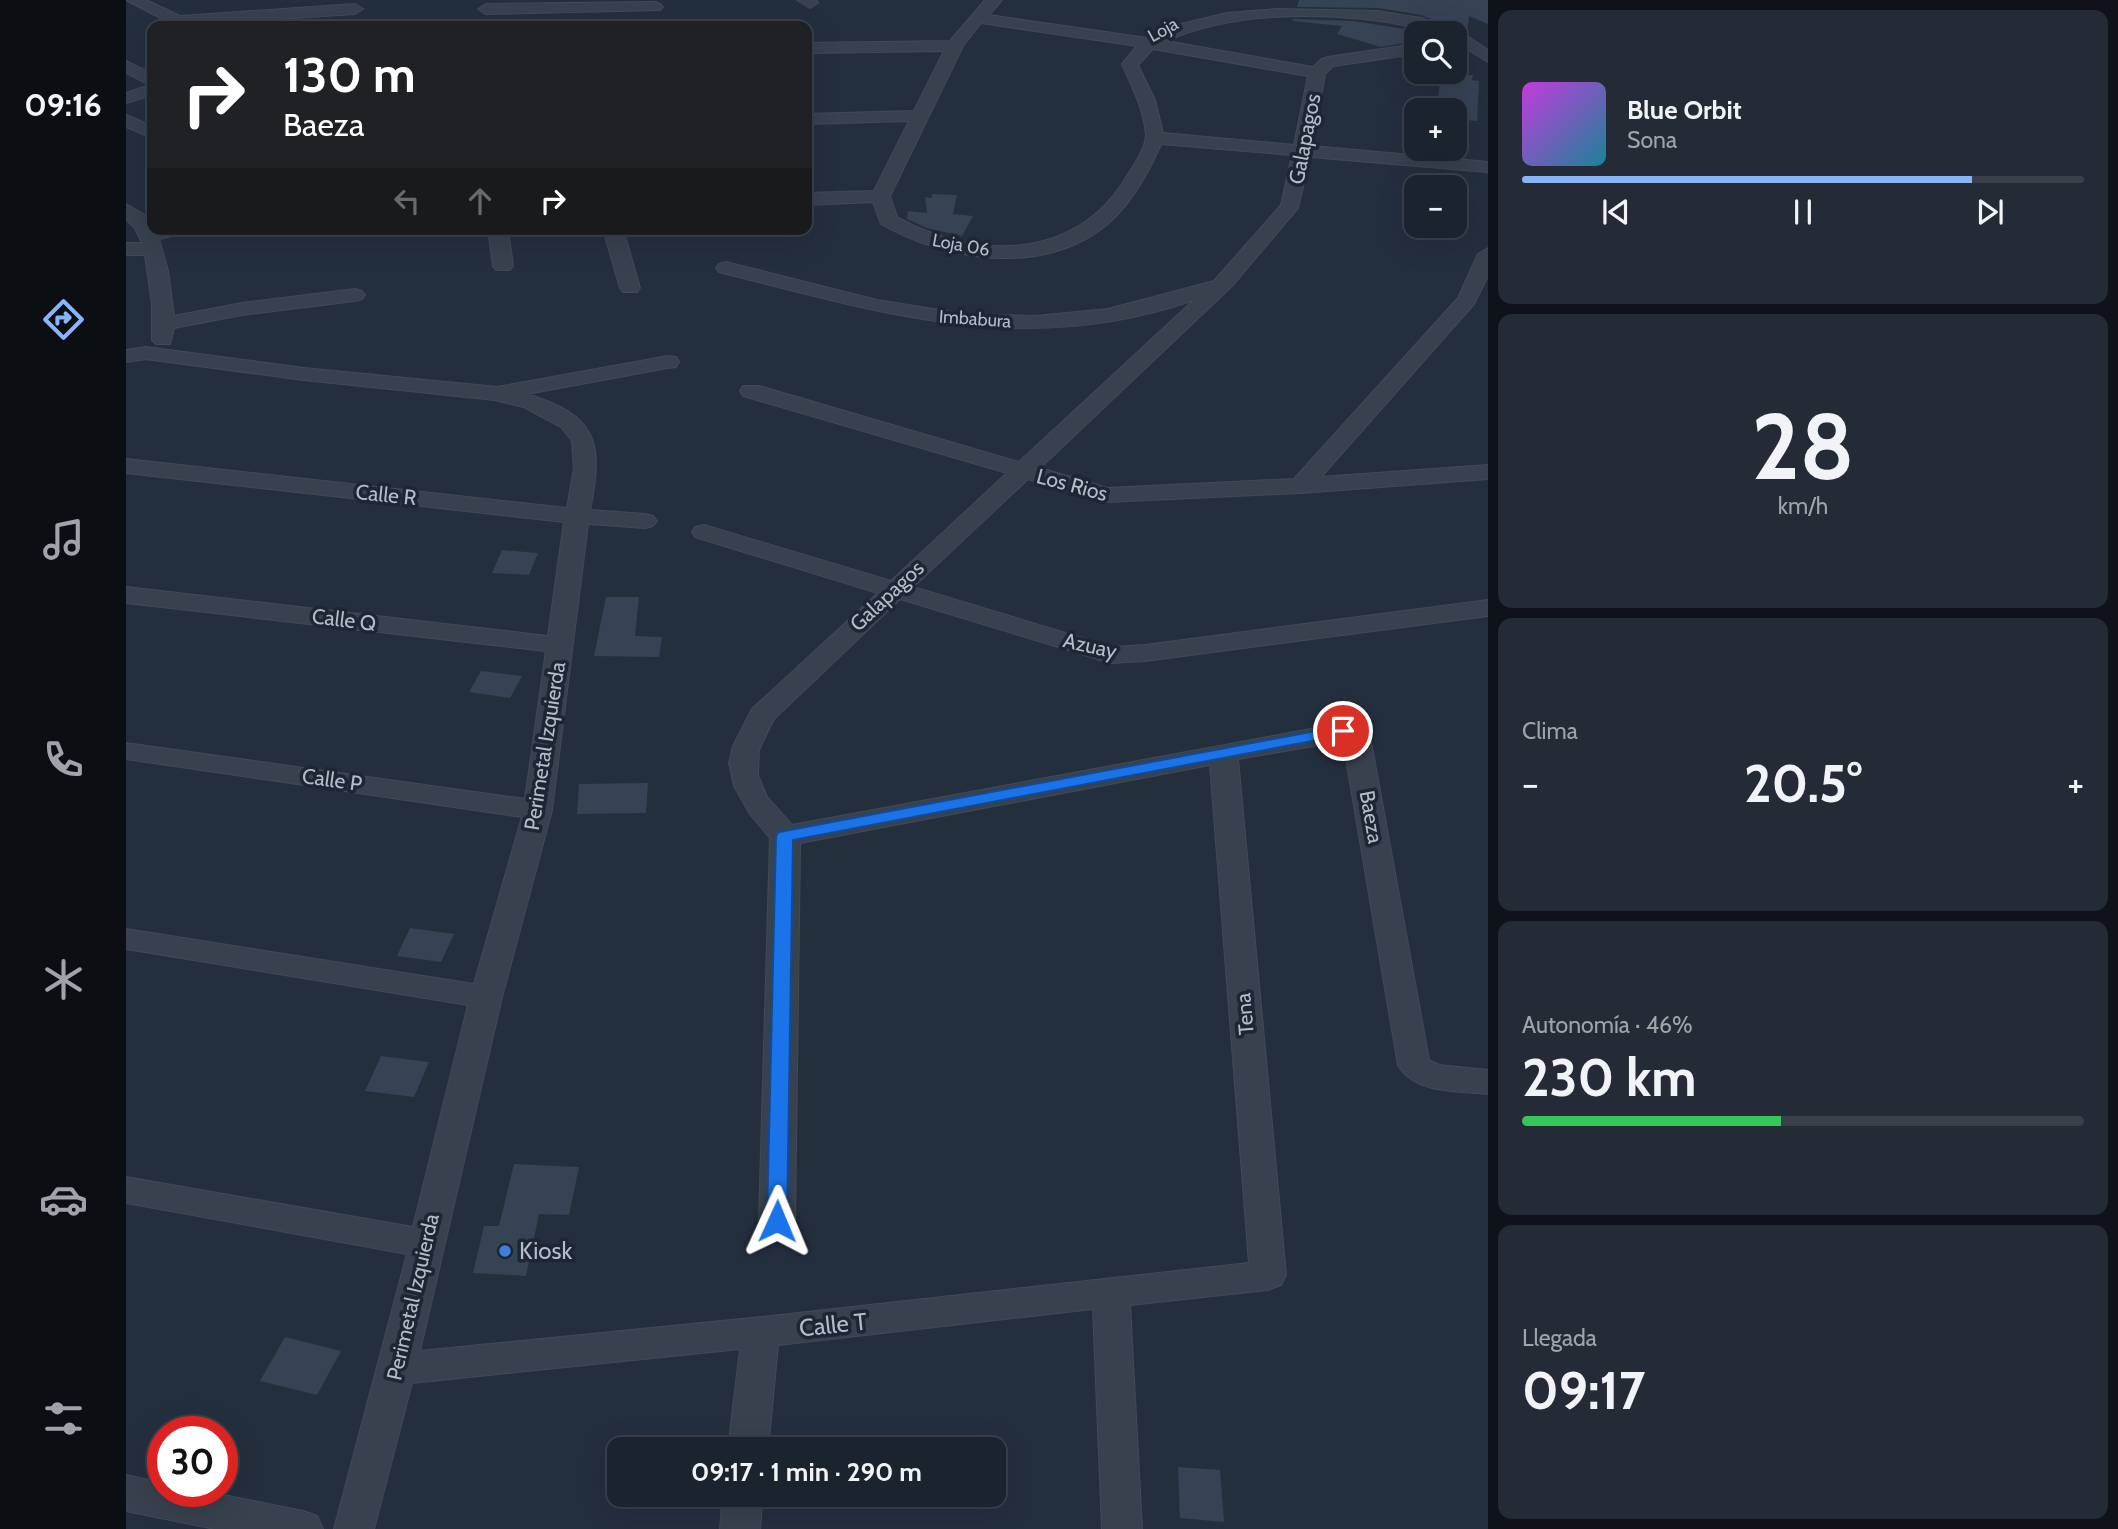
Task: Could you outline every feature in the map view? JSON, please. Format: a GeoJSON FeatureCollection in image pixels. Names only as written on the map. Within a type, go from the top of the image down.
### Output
{"type":"FeatureCollection","features":[{"type":"Feature","properties":{"kind":"street"},"geometry":{"type":"LineString","coordinates":[[134,0],[178,21]]}},
{"type":"Feature","properties":{"kind":"street"},"geometry":{"type":"LineString","coordinates":[[812,199],[881,196],[955,46],[994,0]]}},
{"type":"Feature","properties":{"kind":"street"},"geometry":{"type":"LineString","coordinates":[[482,21],[487,4],[654,7]]}},
{"type":"Feature","properties":{"kind":"street","name":"Loja"},"geometry":{"type":"LineString","coordinates":[[1155,138],[1146,100],[1130,64],[1142,42],[1162,26],[1184,18],[1239,7],[1274,5],[1363,10],[1415,21]]}},
{"type":"Feature","properties":{"kind":"street"},"geometry":{"type":"LineString","coordinates":[[205,21],[309,6],[355,9]]}},
{"type":"Feature","properties":{"kind":"street"},"geometry":{"type":"LineString","coordinates":[[136,19],[160,12]]}},
{"type":"Feature","properties":{"kind":"street"},"geometry":{"type":"LineString","coordinates":[[977,18],[1142,42],[1317,74],[1328,62],[1404,51]]}},
{"type":"Feature","properties":{"kind":"street"},"geometry":{"type":"LineString","coordinates":[[1467,38],[1488,38]]}},
{"type":"Feature","properties":{"kind":"street","name":"Loja"},"geometry":{"type":"LineString","coordinates":[[1467,44],[1488,57]]}},
{"type":"Feature","properties":{"kind":"street"},"geometry":{"type":"LineString","coordinates":[[812,48],[955,46]]}},
{"type":"Feature","properties":{"kind":"street"},"geometry":{"type":"LineString","coordinates":[[126,66],[147,78]]}},
{"type":"Feature","properties":{"kind":"street","name":"Galapagos"},"geometry":{"type":"LineString","coordinates":[[785,836],[762,812],[747,784],[743,766],[746,749],[762,715],[1225,282],[1292,203],[1317,74]]}},
{"type":"Feature","properties":{"kind":"street"},"geometry":{"type":"LineString","coordinates":[[126,98],[147,92]]}},
{"type":"Feature","properties":{"kind":"street"},"geometry":{"type":"LineString","coordinates":[[812,119],[919,116]]}},
{"type":"Feature","properties":{"kind":"street"},"geometry":{"type":"LineString","coordinates":[[126,120],[147,130]]}},
{"type":"Feature","properties":{"kind":"street"},"geometry":{"type":"LineString","coordinates":[[1155,138],[1488,167]]}},
{"type":"Feature","properties":{"kind":"street","name":"Loja 06"},"geometry":{"type":"LineString","coordinates":[[881,196],[888,220],[937,243],[995,251],[1038,249],[1075,238],[1101,220],[1136,179],[1155,138]]}},
{"type":"Feature","properties":{"kind":"street"},"geometry":{"type":"LineString","coordinates":[[133,357],[159,345],[164,337],[151,242],[129,212],[147,208]]}},
{"type":"Feature","properties":{"kind":"street"},"geometry":{"type":"LineString","coordinates":[[126,249],[165,235]]}},
{"type":"Feature","properties":{"kind":"street"},"geometry":{"type":"LineString","coordinates":[[499,235],[503,266]]}},
{"type":"Feature","properties":{"kind":"street"},"geometry":{"type":"LineString","coordinates":[[614,235],[630,288]]}},
{"type":"Feature","properties":{"kind":"street"},"geometry":{"type":"LineString","coordinates":[[1301,486],[1467,300],[1488,254]]}},
{"type":"Feature","properties":{"kind":"street","name":"Imbabura"},"geometry":{"type":"LineString","coordinates":[[726,268],[901,311],[989,323],[1058,321],[1147,309],[1225,282]]}},
{"type":"Feature","properties":{"kind":"street"},"geometry":{"type":"LineString","coordinates":[[164,324],[242,309],[355,295]]}},
{"type":"Feature","properties":{"kind":"street","name":"Perimetal Izquierda"},"geometry":{"type":"LineString","coordinates":[[133,357],[495,393],[519,398],[561,417],[570,422],[583,441],[584,484],[577,516],[538,810],[486,997],[397,1369],[354,1529]]}},
{"type":"Feature","properties":{"kind":"street"},"geometry":{"type":"LineString","coordinates":[[495,393],[668,362]]}},
{"type":"Feature","properties":{"kind":"street","name":"Los Rios"},"geometry":{"type":"LineString","coordinates":[[751,391],[1021,471],[1120,497],[1488,472]]}},
{"type":"Feature","properties":{"kind":"street","name":"Calle R"},"geometry":{"type":"LineString","coordinates":[[126,466],[577,516],[645,521]]}},
{"type":"Feature","properties":{"kind":"street","name":"Azuay"},"geometry":{"type":"LineString","coordinates":[[704,532],[1111,655],[1145,653],[1488,607]]}},
{"type":"Feature","properties":{"kind":"street","name":"Calle Q"},"geometry":{"type":"LineString","coordinates":[[126,595],[561,645]]}},
{"type":"Feature","properties":{"kind":"street","name":"Baeza"},"geometry":{"type":"LineString","coordinates":[[785,836],[1343,731],[1356,736],[1414,1065],[1420,1071],[1432,1075],[1488,1082]]}},
{"type":"Feature","properties":{"kind":"street","name":"Calle P"},"geometry":{"type":"LineString","coordinates":[[126,751],[538,810]]}},
{"type":"Feature","properties":{"kind":"street","name":"Tena"},"geometry":{"type":"LineString","coordinates":[[1223,753],[1268,1275]]}},
{"type":"Feature","properties":{"kind":"street"},"geometry":{"type":"LineString","coordinates":[[777,1221],[785,836]]}},
{"type":"Feature","properties":{"kind":"street"},"geometry":{"type":"LineString","coordinates":[[126,939],[486,997]]}},
{"type":"Feature","properties":{"kind":"street"},"geometry":{"type":"LineString","coordinates":[[126,1190],[426,1243]]}},
{"type":"Feature","properties":{"kind":"street","name":"Calle T"},"geometry":{"type":"LineString","coordinates":[[397,1369],[1111,1295],[1268,1275]]}},
{"type":"Feature","properties":{"kind":"street"},"geometry":{"type":"LineString","coordinates":[[1111,1295],[1122,1529]]}},
{"type":"Feature","properties":{"kind":"street"},"geometry":{"type":"LineString","coordinates":[[749,1437],[761,1332]]}},
{"type":"Feature","properties":{"kind":"street"},"geometry":{"type":"LineString","coordinates":[[126,1493],[303,1529]]}},
{"type":"Feature","properties":{"kind":"street"},"geometry":{"type":"LineString","coordinates":[[740,1529],[742,1507]]}},
{"type":"Feature","properties":{"kind":"building"},"geometry":{"type":"Polygon","coordinates":[[[1299,0],[1488,0],[1488,24],[1469,16],[1467,33],[1467,21],[1436,21],[1421,15],[1378,8],[1297,7],[1299,0]]]}},
{"type":"Feature","properties":{"kind":"building"},"geometry":{"type":"Polygon","coordinates":[[[1292,21],[1353,21],[1404,29],[1404,43],[1381,47],[1337,34],[1342,26],[1292,21]]]}},
{"type":"Feature","properties":{"kind":"building"},"geometry":{"type":"Polygon","coordinates":[[[1467,75],[1473,75],[1472,80],[1479,81],[1477,121],[1467,120],[1467,98],[1438,98],[1440,84],[1467,84],[1467,75]]]}},
{"type":"Feature","properties":{"kind":"building"},"geometry":{"type":"Polygon","coordinates":[[[932,194],[957,195],[953,214],[973,216],[962,236],[927,228],[907,219],[908,211],[927,213],[925,197],[932,198],[932,194]]]}},
{"type":"Feature","properties":{"kind":"building"},"geometry":{"type":"Polygon","coordinates":[[[502,550],[538,553],[529,575],[492,573],[502,550]]]}},
{"type":"Feature","properties":{"kind":"building"},"geometry":{"type":"Polygon","coordinates":[[[606,597],[639,597],[635,636],[662,637],[659,657],[594,656],[606,597]]]}},
{"type":"Feature","properties":{"kind":"building"},"geometry":{"type":"Polygon","coordinates":[[[481,671],[522,676],[510,698],[469,692],[481,671]]]}},
{"type":"Feature","properties":{"kind":"building"},"geometry":{"type":"Polygon","coordinates":[[[648,783],[646,813],[577,814],[579,784],[648,783]]]}},
{"type":"Feature","properties":{"kind":"building"},"geometry":{"type":"Polygon","coordinates":[[[410,928],[454,934],[441,962],[397,956],[410,928]]]}},
{"type":"Feature","properties":{"kind":"building"},"geometry":{"type":"Polygon","coordinates":[[[381,1056],[429,1062],[414,1097],[365,1091],[381,1056]]]}},
{"type":"Feature","properties":{"kind":"building"},"geometry":{"type":"Polygon","coordinates":[[[514,1164],[579,1167],[569,1215],[539,1214],[526,1276],[473,1273],[484,1226],[499,1226],[514,1164]]]}},
{"type":"Feature","properties":{"kind":"building"},"geometry":{"type":"Polygon","coordinates":[[[285,1337],[341,1351],[317,1395],[260,1381],[285,1337]]]}},
{"type":"Feature","properties":{"kind":"building"},"geometry":{"type":"Polygon","coordinates":[[[1178,1467],[1220,1470],[1224,1522],[1180,1518],[1178,1467]]]}},
{"type":"Feature","properties":{"kind":"place","name":"Kiosk"},"geometry":{"type":"Point","coordinates":[505,1251]}},
{"type":"Feature","properties":{"kind":"route"},"geometry":{"type":"LineString","coordinates":[[777,1221],[785,836],[1343,731]]}}]}
